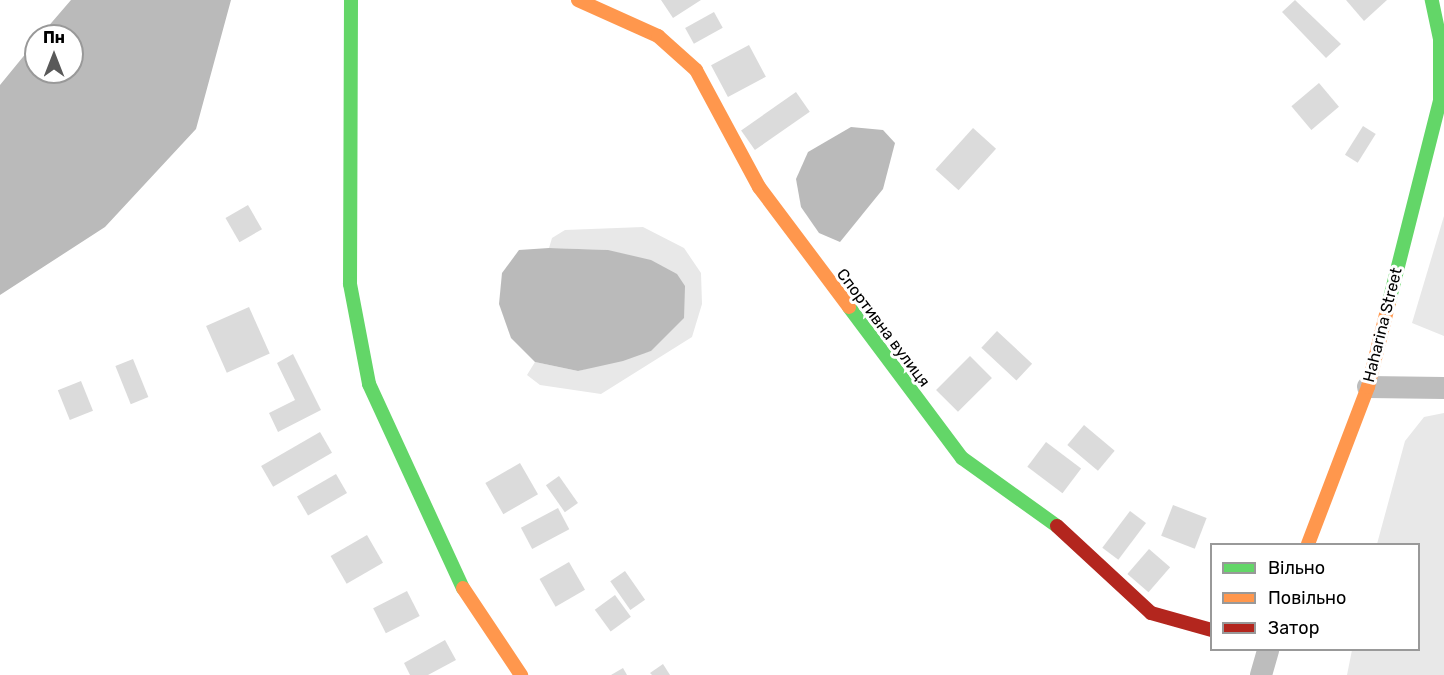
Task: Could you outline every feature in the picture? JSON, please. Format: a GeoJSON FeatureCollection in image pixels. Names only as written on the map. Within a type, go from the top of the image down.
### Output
{"type":"FeatureCollection","features":[{"type":"Feature","properties":{"kind":"street"},"geometry":{"type":"LineString","coordinates":[[351,0],[350,284],[369,384],[465,592],[520,675]]}},
{"type":"Feature","properties":{"kind":"street","name":"Спортивна вулиця"},"geometry":{"type":"LineString","coordinates":[[578,0],[658,36],[696,70],[759,187],[962,458],[1057,526],[1152,614],[1210,629]]}},
{"type":"Feature","properties":{"kind":"street","name":"Haharina Street"},"geometry":{"type":"LineString","coordinates":[[1308,543],[1368,387],[1440,100],[1440,39],[1432,0]]}},
{"type":"Feature","properties":{"kind":"street"},"geometry":{"type":"LineString","coordinates":[[1368,387],[1444,388]]}},
{"type":"Feature","properties":{"kind":"street"},"geometry":{"type":"LineString","coordinates":[[1261,675],[1268,651]]}},
{"type":"Feature","properties":{"kind":"shaded area"},"geometry":{"type":"Polygon","coordinates":[[[71,0],[231,0],[196,129],[105,227],[0,295],[0,85],[24,56],[24,84],[84,84],[84,24],[50,24],[71,0]]]}},
{"type":"Feature","properties":{"kind":"shaded area"},"geometry":{"type":"Polygon","coordinates":[[[851,127],[883,130],[895,143],[883,189],[840,242],[819,233],[801,207],[796,179],[808,152],[851,127]]]}},
{"type":"Feature","properties":{"kind":"shaded area"},"geometry":{"type":"Polygon","coordinates":[[[1444,216],[1444,336],[1412,323],[1444,216]]]}},
{"type":"Feature","properties":{"kind":"shaded area"},"geometry":{"type":"Polygon","coordinates":[[[643,227],[684,248],[701,273],[702,304],[692,337],[601,394],[540,385],[527,375],[535,362],[578,371],[651,351],[608,250],[549,248],[552,238],[565,230],[643,227]]]}},
{"type":"Feature","properties":{"kind":"shaded area"},"geometry":{"type":"Polygon","coordinates":[[[549,248],[608,250],[651,260],[677,274],[685,286],[684,318],[651,351],[623,361],[578,371],[535,362],[511,338],[499,304],[502,273],[519,250],[549,248]]]}},
{"type":"Feature","properties":{"kind":"shaded area"},"geometry":{"type":"Polygon","coordinates":[[[1444,413],[1444,675],[1347,675],[1352,651],[1420,651],[1420,543],[1377,543],[1405,441],[1424,417],[1444,413]]]}},
{"type":"Feature","properties":{"kind":"building"},"geometry":{"type":"Polygon","coordinates":[[[661,0],[701,0],[673,18],[661,0]]]}},
{"type":"Feature","properties":{"kind":"building"},"geometry":{"type":"Polygon","coordinates":[[[1295,0],[1341,44],[1326,58],[1282,12],[1295,0]]]}},
{"type":"Feature","properties":{"kind":"building"},"geometry":{"type":"Polygon","coordinates":[[[1346,0],[1387,0],[1364,21],[1346,0]]]}},
{"type":"Feature","properties":{"kind":"building"},"geometry":{"type":"Polygon","coordinates":[[[714,12],[723,28],[694,44],[685,28],[714,12]]]}},
{"type":"Feature","properties":{"kind":"building"},"geometry":{"type":"Polygon","coordinates":[[[749,45],[766,77],[728,97],[711,65],[749,45]]]}},
{"type":"Feature","properties":{"kind":"building"},"geometry":{"type":"Polygon","coordinates":[[[1319,83],[1339,107],[1311,130],[1291,106],[1319,83]]]}},
{"type":"Feature","properties":{"kind":"building"},"geometry":{"type":"Polygon","coordinates":[[[796,92],[810,112],[755,150],[741,130],[796,92]]]}},
{"type":"Feature","properties":{"kind":"building"},"geometry":{"type":"Polygon","coordinates":[[[1363,126],[1376,134],[1358,163],[1345,155],[1363,126]]]}},
{"type":"Feature","properties":{"kind":"building"},"geometry":{"type":"Polygon","coordinates":[[[973,128],[996,149],[959,190],[936,170],[973,128]]]}},
{"type":"Feature","properties":{"kind":"building"},"geometry":{"type":"Polygon","coordinates":[[[248,205],[262,229],[239,242],[225,218],[248,205]]]}},
{"type":"Feature","properties":{"kind":"building"},"geometry":{"type":"Polygon","coordinates":[[[249,307],[270,354],[227,373],[206,326],[249,307]]]}},
{"type":"Feature","properties":{"kind":"building"},"geometry":{"type":"Polygon","coordinates":[[[997,331],[1032,364],[1016,381],[981,348],[997,331]]]}},
{"type":"Feature","properties":{"kind":"building"},"geometry":{"type":"Polygon","coordinates":[[[293,354],[321,410],[278,432],[269,413],[295,400],[277,363],[293,354]]]}},
{"type":"Feature","properties":{"kind":"building"},"geometry":{"type":"Polygon","coordinates":[[[970,356],[992,378],[958,412],[936,390],[970,356]]]}},
{"type":"Feature","properties":{"kind":"building"},"geometry":{"type":"Polygon","coordinates":[[[133,359],[148,397],[131,404],[115,366],[133,359]]]}},
{"type":"Feature","properties":{"kind":"building"},"geometry":{"type":"Polygon","coordinates":[[[81,381],[93,411],[70,420],[58,390],[81,381]]]}},
{"type":"Feature","properties":{"kind":"building"},"geometry":{"type":"Polygon","coordinates":[[[1084,425],[1115,451],[1098,471],[1067,445],[1084,425]]]}},
{"type":"Feature","properties":{"kind":"building"},"geometry":{"type":"Polygon","coordinates":[[[320,432],[332,453],[273,487],[261,466],[320,432]]]}},
{"type":"Feature","properties":{"kind":"building"},"geometry":{"type":"Polygon","coordinates":[[[1046,442],[1081,468],[1062,493],[1027,467],[1046,442]]]}},
{"type":"Feature","properties":{"kind":"building"},"geometry":{"type":"Polygon","coordinates":[[[520,463],[538,494],[503,514],[485,483],[520,463]]]}},
{"type":"Feature","properties":{"kind":"building"},"geometry":{"type":"Polygon","coordinates":[[[336,474],[347,493],[308,516],[297,496],[336,474]]]}},
{"type":"Feature","properties":{"kind":"building"},"geometry":{"type":"Polygon","coordinates":[[[559,476],[578,503],[565,512],[546,485],[559,476]]]}},
{"type":"Feature","properties":{"kind":"building"},"geometry":{"type":"Polygon","coordinates":[[[1173,505],[1207,518],[1195,549],[1161,536],[1173,505]]]}},
{"type":"Feature","properties":{"kind":"building"},"geometry":{"type":"Polygon","coordinates":[[[558,508],[569,529],[532,549],[521,528],[558,508]]]}},
{"type":"Feature","properties":{"kind":"building"},"geometry":{"type":"Polygon","coordinates":[[[1130,511],[1146,523],[1118,560],[1102,548],[1130,511]]]}},
{"type":"Feature","properties":{"kind":"building"},"geometry":{"type":"Polygon","coordinates":[[[367,535],[383,563],[347,584],[331,556],[367,535]]]}},
{"type":"Feature","properties":{"kind":"building"},"geometry":{"type":"Polygon","coordinates":[[[1149,549],[1170,567],[1148,592],[1127,574],[1149,549]]]}},
{"type":"Feature","properties":{"kind":"building"},"geometry":{"type":"Polygon","coordinates":[[[569,562],[585,590],[556,607],[540,579],[569,562]]]}},
{"type":"Feature","properties":{"kind":"building"},"geometry":{"type":"Polygon","coordinates":[[[625,571],[645,600],[630,610],[610,581],[625,571]]]}},
{"type":"Feature","properties":{"kind":"building"},"geometry":{"type":"Polygon","coordinates":[[[407,591],[420,616],[386,633],[373,608],[407,591]]]}},
{"type":"Feature","properties":{"kind":"building"},"geometry":{"type":"Polygon","coordinates":[[[615,595],[631,617],[611,632],[595,610],[615,595]]]}},
{"type":"Feature","properties":{"kind":"building"},"geometry":{"type":"Polygon","coordinates":[[[445,640],[456,660],[428,675],[410,675],[404,663],[445,640]]]}},
{"type":"Feature","properties":{"kind":"building"},"geometry":{"type":"Polygon","coordinates":[[[663,664],[670,675],[650,673],[663,664]]]}},
{"type":"Feature","properties":{"kind":"building"},"geometry":{"type":"Polygon","coordinates":[[[623,668],[627,675],[611,675],[623,668]]]}},
{"type":"Feature","properties":{"kind":"traffic: fast"},"geometry":{"type":"LineString","coordinates":[[351,0],[350,284],[369,384],[463,588]]}},
{"type":"Feature","properties":{"kind":"traffic: fast"},"geometry":{"type":"LineString","coordinates":[[1389,302],[1440,100],[1440,39],[1432,0]]}},
{"type":"Feature","properties":{"kind":"traffic: fast"},"geometry":{"type":"LineString","coordinates":[[849,307],[962,458],[1057,526]]}},
{"type":"Feature","properties":{"kind":"traffic: slow"},"geometry":{"type":"LineString","coordinates":[[578,0],[658,36],[696,70],[759,187],[849,307]]}},
{"type":"Feature","properties":{"kind":"traffic: slow"},"geometry":{"type":"LineString","coordinates":[[1308,543],[1368,387],[1389,302]]}},
{"type":"Feature","properties":{"kind":"traffic: slow"},"geometry":{"type":"LineString","coordinates":[[463,588],[521,675]]}},
{"type":"Feature","properties":{"kind":"traffic: jam"},"geometry":{"type":"LineString","coordinates":[[1057,526],[1151,613],[1210,629]]}}]}
